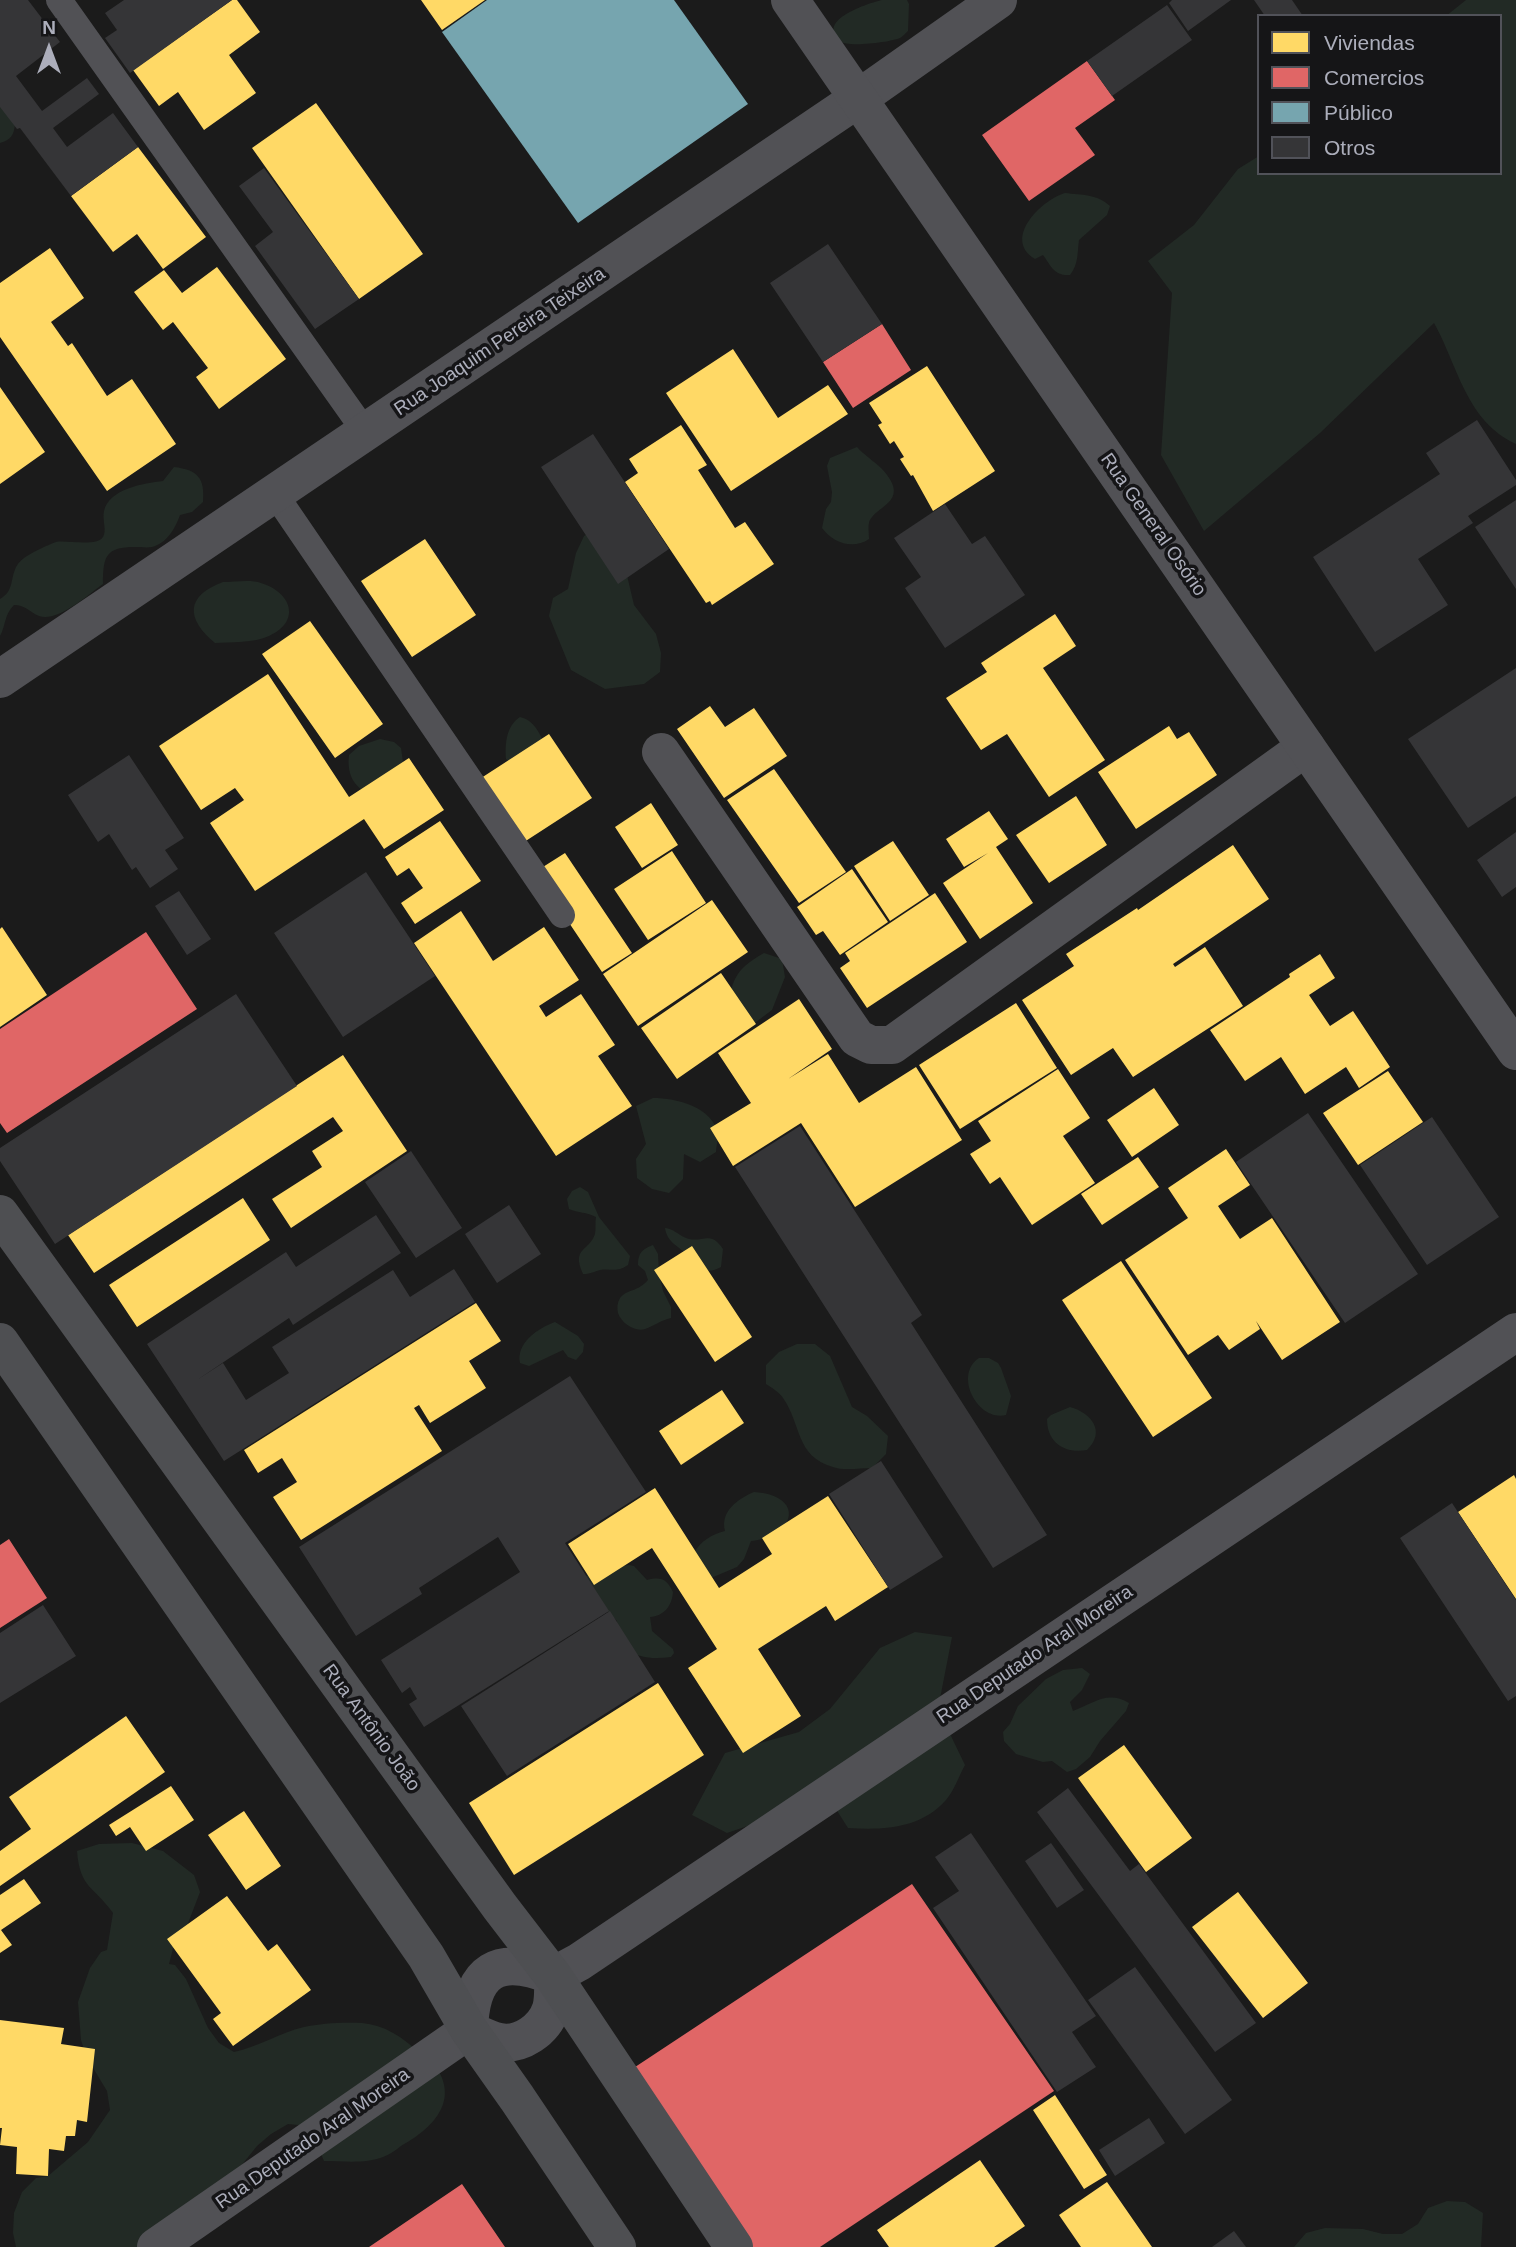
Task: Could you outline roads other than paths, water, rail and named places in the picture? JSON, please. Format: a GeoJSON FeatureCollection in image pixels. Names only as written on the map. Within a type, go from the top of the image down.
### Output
{"type":"FeatureCollection","features":[{"type":"Feature","properties":{"kind":"main road","name":"Rua Antônio João"},"geometry":{"type":"LineString","coordinates":[[0,1214],[500,1907],[554,1976],[734,2247]]}},
{"type":"Feature","properties":{"kind":"main road"},"geometry":{"type":"LineString","coordinates":[[0,1342],[426,1956],[468,2030],[617,2247]]}},
{"type":"Feature","properties":{"kind":"street","name":"Rua General Osório"},"geometry":{"type":"LineString","coordinates":[[790,0],[1516,1051]]}},
{"type":"Feature","properties":{"kind":"street","name":"Rua Joaquim Pereira Teixeira"},"geometry":{"type":"LineString","coordinates":[[0,679],[859,98],[998,0]]}},
{"type":"Feature","properties":{"kind":"street"},"geometry":{"type":"LineString","coordinates":[[661,752],[857,1038],[872,1045],[892,1045],[1306,747]]}},
{"type":"Feature","properties":{"kind":"street","name":"Rua Deputado Aral Moreira"},"geometry":{"type":"LineString","coordinates":[[554,1976],[591,1954],[1516,1332]]}},
{"type":"Feature","properties":{"kind":"street"},"geometry":{"type":"LineString","coordinates":[[511,1965],[524,1966],[554,1976],[551,2010],[543,2024],[531,2035],[516,2041],[500,2042],[468,2030],[473,1994],[481,1980],[494,1971],[511,1965]]}},
{"type":"Feature","properties":{"kind":"street","name":"Rua Deputado Aral Moreira"},"geometry":{"type":"LineString","coordinates":[[156,2247],[468,2030]]}},
{"type":"Feature","properties":{"kind":"lane"},"geometry":{"type":"LineString","coordinates":[[59,0],[366,433]]}},
{"type":"Feature","properties":{"kind":"lane"},"geometry":{"type":"LineString","coordinates":[[275,494],[562,915]]}}]}
